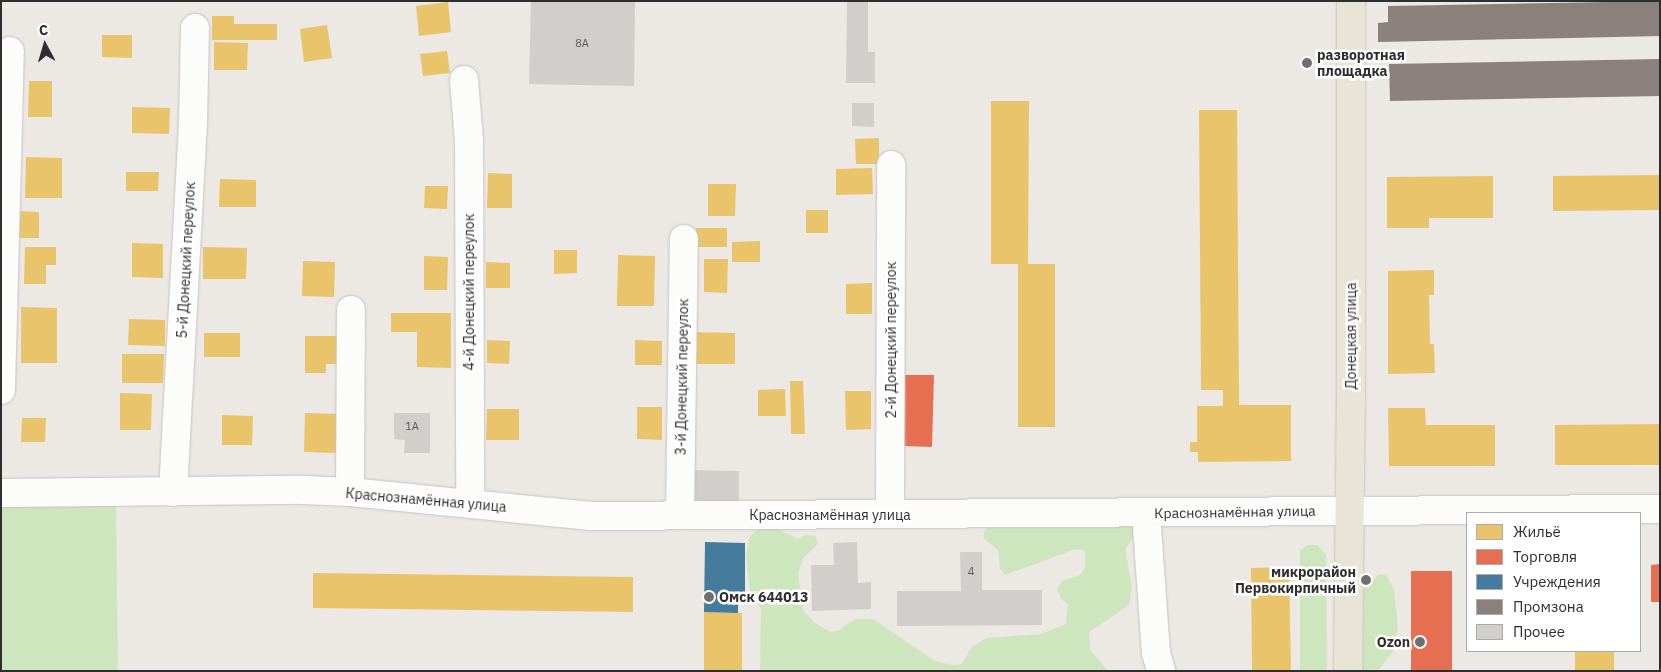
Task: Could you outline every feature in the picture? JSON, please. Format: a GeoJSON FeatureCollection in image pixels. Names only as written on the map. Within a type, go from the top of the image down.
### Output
{"type":"FeatureCollection","features":[{"type":"Feature","properties":{"kind":"main road","name":"Донецкая улица"},"geometry":{"type":"LineString","coordinates":[[1348,671],[1351,1]]}},
{"type":"Feature","properties":{"kind":"street","name":"5-й Донецкий переулок"},"geometry":{"type":"LineString","coordinates":[[173,492],[193,123],[195,28]]}},
{"type":"Feature","properties":{"kind":"street"},"geometry":{"type":"LineString","coordinates":[[1,390],[10,51]]}},
{"type":"Feature","properties":{"kind":"street","name":"4-й Донецкий переулок"},"geometry":{"type":"LineString","coordinates":[[464,80],[469,141],[470,504]]}},
{"type":"Feature","properties":{"kind":"street","name":"2-й Донецкий переулок"},"geometry":{"type":"LineString","coordinates":[[890,514],[891,165]]}},
{"type":"Feature","properties":{"kind":"street","name":"3-й Донецкий переулок"},"geometry":{"type":"LineString","coordinates":[[680,515],[684,238]]}},
{"type":"Feature","properties":{"kind":"street"},"geometry":{"type":"LineString","coordinates":[[350,492],[351,310]]}},
{"type":"Feature","properties":{"kind":"street","name":"Краснознамённая улица"},"geometry":{"type":"LineString","coordinates":[[1,493],[279,490],[350,492],[591,516],[1660,509]]}},
{"type":"Feature","properties":{"kind":"street"},"geometry":{"type":"LineString","coordinates":[[1146,513],[1156,653],[1161,671]]}},
{"type":"Feature","properties":{"kind":"green space"},"geometry":{"type":"Polygon","coordinates":[[[116,501],[118,671],[1,671],[1,502],[116,501]]]}},
{"type":"Feature","properties":{"kind":"green space"},"geometry":{"type":"Polygon","coordinates":[[[1136,525],[1135,534],[1125,550],[1132,586],[1129,605],[1089,632],[1090,650],[1108,671],[760,671],[761,609],[750,593],[746,554],[750,536],[757,530],[774,527],[798,539],[806,535],[815,536],[818,544],[804,557],[798,574],[803,610],[815,623],[831,632],[839,630],[855,619],[873,619],[935,661],[952,665],[962,664],[971,648],[986,638],[1041,634],[1066,624],[1068,604],[1061,599],[1057,590],[1062,581],[1080,575],[1085,568],[1085,550],[1076,549],[1005,575],[1000,568],[998,550],[983,538],[985,529],[993,526],[1136,525]]]}},
{"type":"Feature","properties":{"kind":"green space"},"geometry":{"type":"Polygon","coordinates":[[[1308,545],[1317,545],[1326,555],[1327,671],[1300,671],[1300,550],[1308,545]]]}},
{"type":"Feature","properties":{"kind":"green space"},"geometry":{"type":"Polygon","coordinates":[[[1386,574],[1394,590],[1398,626],[1393,651],[1380,669],[1363,670],[1364,589],[1378,575],[1386,574]]]}},
{"type":"Feature","properties":{"kind":"building: Жильё"},"geometry":{"type":"Polygon","coordinates":[[[448,2],[451,32],[419,36],[416,6],[448,2]]]}},
{"type":"Feature","properties":{"kind":"building: Жильё"},"geometry":{"type":"Polygon","coordinates":[[[212,16],[234,16],[234,24],[277,24],[277,40],[212,40],[212,16]]]}},
{"type":"Feature","properties":{"kind":"building: Жильё"},"geometry":{"type":"Polygon","coordinates":[[[327,25],[332,58],[304,62],[300,29],[327,25]]]}},
{"type":"Feature","properties":{"kind":"building: Жильё"},"geometry":{"type":"Polygon","coordinates":[[[102,35],[132,35],[132,58],[102,57],[102,35]]]}},
{"type":"Feature","properties":{"kind":"building: Жильё"},"geometry":{"type":"Polygon","coordinates":[[[214,42],[248,43],[247,70],[214,70],[214,42]]]}},
{"type":"Feature","properties":{"kind":"building: Жильё"},"geometry":{"type":"Polygon","coordinates":[[[447,51],[450,73],[423,76],[420,54],[447,51]]]}},
{"type":"Feature","properties":{"kind":"building: Жильё"},"geometry":{"type":"Polygon","coordinates":[[[29,81],[52,81],[52,117],[28,117],[29,81]]]}},
{"type":"Feature","properties":{"kind":"building: Жильё"},"geometry":{"type":"Polygon","coordinates":[[[991,101],[1029,101],[1028,264],[1055,264],[1055,427],[1018,427],[1018,264],[991,264],[991,101]]]}},
{"type":"Feature","properties":{"kind":"building: Жильё"},"geometry":{"type":"Polygon","coordinates":[[[132,107],[170,108],[169,134],[132,133],[132,107]]]}},
{"type":"Feature","properties":{"kind":"building: Жильё"},"geometry":{"type":"Polygon","coordinates":[[[1199,110],[1237,110],[1239,405],[1291,405],[1291,461],[1198,462],[1198,452],[1190,452],[1190,442],[1197,442],[1197,406],[1223,406],[1223,390],[1201,390],[1199,110]]]}},
{"type":"Feature","properties":{"kind":"building: Жильё"},"geometry":{"type":"Polygon","coordinates":[[[879,138],[879,164],[856,164],[855,139],[879,138]]]}},
{"type":"Feature","properties":{"kind":"building: Жильё"},"geometry":{"type":"Polygon","coordinates":[[[26,157],[62,158],[62,198],[25,198],[26,157]]]}},
{"type":"Feature","properties":{"kind":"building: Жильё"},"geometry":{"type":"Polygon","coordinates":[[[872,168],[873,194],[836,195],[836,169],[872,168]]]}},
{"type":"Feature","properties":{"kind":"building: Жильё"},"geometry":{"type":"Polygon","coordinates":[[[126,172],[159,172],[158,191],[126,191],[126,172]]]}},
{"type":"Feature","properties":{"kind":"building: Жильё"},"geometry":{"type":"Polygon","coordinates":[[[488,173],[512,174],[512,208],[487,208],[488,173]]]}},
{"type":"Feature","properties":{"kind":"building: Жильё"},"geometry":{"type":"Polygon","coordinates":[[[1660,175],[1660,210],[1553,211],[1553,176],[1660,175]]]}},
{"type":"Feature","properties":{"kind":"building: Жильё"},"geometry":{"type":"Polygon","coordinates":[[[1493,176],[1493,218],[1429,218],[1429,228],[1387,228],[1387,177],[1493,176]]]}},
{"type":"Feature","properties":{"kind":"building: Жильё"},"geometry":{"type":"Polygon","coordinates":[[[220,179],[256,180],[256,207],[219,207],[220,179]]]}},
{"type":"Feature","properties":{"kind":"building: Жильё"},"geometry":{"type":"Polygon","coordinates":[[[708,184],[736,184],[735,216],[708,216],[708,184]]]}},
{"type":"Feature","properties":{"kind":"building: Жильё"},"geometry":{"type":"Polygon","coordinates":[[[425,186],[448,186],[447,209],[424,208],[425,186]]]}},
{"type":"Feature","properties":{"kind":"building: Жильё"},"geometry":{"type":"Polygon","coordinates":[[[806,210],[828,210],[828,233],[806,233],[806,210]]]}},
{"type":"Feature","properties":{"kind":"building: Жильё"},"geometry":{"type":"Polygon","coordinates":[[[17,211],[39,212],[39,238],[17,238],[17,211]]]}},
{"type":"Feature","properties":{"kind":"building: Жильё"},"geometry":{"type":"Polygon","coordinates":[[[696,228],[727,228],[727,247],[696,247],[696,228]]]}},
{"type":"Feature","properties":{"kind":"building: Жильё"},"geometry":{"type":"Polygon","coordinates":[[[760,241],[760,262],[732,262],[732,242],[760,241]]]}},
{"type":"Feature","properties":{"kind":"building: Жильё"},"geometry":{"type":"Polygon","coordinates":[[[132,243],[163,244],[163,278],[132,277],[132,243]]]}},
{"type":"Feature","properties":{"kind":"building: Жильё"},"geometry":{"type":"Polygon","coordinates":[[[25,247],[56,247],[56,265],[46,265],[46,284],[24,284],[25,247]]]}},
{"type":"Feature","properties":{"kind":"building: Жильё"},"geometry":{"type":"Polygon","coordinates":[[[203,247],[247,248],[246,279],[203,279],[203,247]]]}},
{"type":"Feature","properties":{"kind":"building: Жильё"},"geometry":{"type":"Polygon","coordinates":[[[554,250],[577,250],[577,273],[554,274],[554,250]]]}},
{"type":"Feature","properties":{"kind":"building: Жильё"},"geometry":{"type":"Polygon","coordinates":[[[618,255],[655,256],[654,306],[617,306],[618,255]]]}},
{"type":"Feature","properties":{"kind":"building: Жильё"},"geometry":{"type":"Polygon","coordinates":[[[424,256],[448,257],[447,290],[424,290],[424,256]]]}},
{"type":"Feature","properties":{"kind":"building: Жильё"},"geometry":{"type":"Polygon","coordinates":[[[704,259],[728,259],[727,293],[704,292],[704,259]]]}},
{"type":"Feature","properties":{"kind":"building: Жильё"},"geometry":{"type":"Polygon","coordinates":[[[303,261],[335,262],[334,297],[302,296],[303,261]]]}},
{"type":"Feature","properties":{"kind":"building: Жильё"},"geometry":{"type":"Polygon","coordinates":[[[486,262],[510,263],[510,288],[486,288],[486,262]]]}},
{"type":"Feature","properties":{"kind":"building: Жильё"},"geometry":{"type":"Polygon","coordinates":[[[1434,270],[1434,295],[1429,295],[1430,344],[1434,344],[1435,373],[1388,374],[1388,271],[1434,270]]]}},
{"type":"Feature","properties":{"kind":"building: Жильё"},"geometry":{"type":"Polygon","coordinates":[[[872,283],[872,314],[846,314],[846,284],[872,283]]]}},
{"type":"Feature","properties":{"kind":"building: Жильё"},"geometry":{"type":"Polygon","coordinates":[[[21,307],[57,308],[57,363],[21,363],[21,307]]]}},
{"type":"Feature","properties":{"kind":"building: Жильё"},"geometry":{"type":"Polygon","coordinates":[[[391,313],[451,313],[451,368],[417,367],[417,332],[391,332],[391,313]]]}},
{"type":"Feature","properties":{"kind":"building: Жильё"},"geometry":{"type":"Polygon","coordinates":[[[129,319],[165,320],[165,346],[128,345],[129,319]]]}},
{"type":"Feature","properties":{"kind":"building: Жильё"},"geometry":{"type":"Polygon","coordinates":[[[693,332],[735,333],[735,364],[693,364],[693,332]]]}},
{"type":"Feature","properties":{"kind":"building: Жильё"},"geometry":{"type":"Polygon","coordinates":[[[204,333],[240,333],[240,357],[204,357],[204,333]]]}},
{"type":"Feature","properties":{"kind":"building: Жильё"},"geometry":{"type":"Polygon","coordinates":[[[305,336],[337,336],[337,364],[326,364],[326,373],[305,373],[305,336]]]}},
{"type":"Feature","properties":{"kind":"building: Жильё"},"geometry":{"type":"Polygon","coordinates":[[[487,340],[510,341],[509,364],[487,363],[487,340]]]}},
{"type":"Feature","properties":{"kind":"building: Жильё"},"geometry":{"type":"Polygon","coordinates":[[[635,340],[662,341],[662,365],[635,365],[635,340]]]}},
{"type":"Feature","properties":{"kind":"building: Жильё"},"geometry":{"type":"Polygon","coordinates":[[[122,354],[164,354],[163,383],[122,383],[122,354]]]}},
{"type":"Feature","properties":{"kind":"building: Жильё"},"geometry":{"type":"Polygon","coordinates":[[[790,381],[803,381],[805,434],[791,434],[790,381]]]}},
{"type":"Feature","properties":{"kind":"building: Жильё"},"geometry":{"type":"Polygon","coordinates":[[[785,389],[786,416],[758,416],[758,390],[785,389]]]}},
{"type":"Feature","properties":{"kind":"building: Жильё"},"geometry":{"type":"Polygon","coordinates":[[[845,391],[871,391],[871,429],[846,430],[845,391]]]}},
{"type":"Feature","properties":{"kind":"building: Жильё"},"geometry":{"type":"Polygon","coordinates":[[[120,393],[152,394],[151,430],[120,430],[120,393]]]}},
{"type":"Feature","properties":{"kind":"building: Жильё"},"geometry":{"type":"Polygon","coordinates":[[[637,407],[662,407],[662,440],[637,439],[637,407]]]}},
{"type":"Feature","properties":{"kind":"building: Жильё"},"geometry":{"type":"Polygon","coordinates":[[[1388,408],[1425,408],[1426,425],[1495,425],[1495,466],[1389,466],[1388,408]]]}},
{"type":"Feature","properties":{"kind":"building: Жильё"},"geometry":{"type":"Polygon","coordinates":[[[487,409],[519,409],[519,440],[486,440],[487,409]]]}},
{"type":"Feature","properties":{"kind":"building: Жильё"},"geometry":{"type":"Polygon","coordinates":[[[305,413],[340,414],[339,453],[304,452],[305,413]]]}},
{"type":"Feature","properties":{"kind":"building: Жильё"},"geometry":{"type":"Polygon","coordinates":[[[222,415],[253,416],[252,445],[222,445],[222,415]]]}},
{"type":"Feature","properties":{"kind":"building: Жильё"},"geometry":{"type":"Polygon","coordinates":[[[22,418],[46,418],[45,442],[21,442],[22,418]]]}},
{"type":"Feature","properties":{"kind":"building: Жильё"},"geometry":{"type":"Polygon","coordinates":[[[1660,424],[1660,465],[1555,465],[1555,425],[1660,424]]]}},
{"type":"Feature","properties":{"kind":"building: Жильё"},"geometry":{"type":"Polygon","coordinates":[[[1289,567],[1291,671],[1252,671],[1251,568],[1289,567]]]}},
{"type":"Feature","properties":{"kind":"building: Жильё"},"geometry":{"type":"Polygon","coordinates":[[[313,573],[633,577],[633,612],[313,608],[313,573]]]}},
{"type":"Feature","properties":{"kind":"building: Жильё"},"geometry":{"type":"Polygon","coordinates":[[[704,612],[742,613],[742,671],[704,671],[704,612]]]}},
{"type":"Feature","properties":{"kind":"building: Жильё"},"geometry":{"type":"Polygon","coordinates":[[[1575,652],[1614,652],[1614,671],[1575,671],[1575,652]]]}},
{"type":"Feature","properties":{"kind":"building: Торговля"},"geometry":{"type":"Polygon","coordinates":[[[905,375],[934,375],[932,447],[904,446],[905,375]]]}},
{"type":"Feature","properties":{"kind":"building: Торговля"},"geometry":{"type":"Polygon","coordinates":[[[1660,564],[1660,602],[1651,602],[1651,565],[1660,564]]]}},
{"type":"Feature","properties":{"kind":"building: Торговля"},"geometry":{"type":"Polygon","coordinates":[[[1411,571],[1452,571],[1452,671],[1411,671],[1411,571]]]}},
{"type":"Feature","properties":{"kind":"building: Учреждения"},"geometry":{"type":"Polygon","coordinates":[[[705,542],[745,543],[745,602],[738,601],[738,613],[704,612],[705,542]]]}},
{"type":"Feature","properties":{"kind":"building: Промзона"},"geometry":{"type":"Polygon","coordinates":[[[1660,1],[1660,36],[1378,42],[1378,23],[1388,22],[1388,6],[1660,1]]]}},
{"type":"Feature","properties":{"kind":"building: Промзона"},"geometry":{"type":"Polygon","coordinates":[[[1660,59],[1660,96],[1390,101],[1389,64],[1660,59]]]}},
{"type":"Feature","properties":{"kind":"building: Прочее"},"geometry":{"type":"Polygon","coordinates":[[[531,1],[635,1],[634,86],[529,84],[531,1]]]}},
{"type":"Feature","properties":{"kind":"building: Прочее"},"geometry":{"type":"Polygon","coordinates":[[[847,1],[868,1],[868,52],[875,52],[875,83],[846,83],[847,1]]]}},
{"type":"Feature","properties":{"kind":"building: Прочее"},"geometry":{"type":"Polygon","coordinates":[[[852,103],[874,103],[874,127],[852,126],[852,103]]]}},
{"type":"Feature","properties":{"kind":"building: Прочее"},"geometry":{"type":"Polygon","coordinates":[[[394,413],[430,413],[430,453],[404,453],[405,440],[394,439],[394,413]]]}},
{"type":"Feature","properties":{"kind":"building: Прочее"},"geometry":{"type":"Polygon","coordinates":[[[690,470],[739,471],[739,502],[690,501],[690,470]]]}},
{"type":"Feature","properties":{"kind":"building: Прочее"},"geometry":{"type":"Polygon","coordinates":[[[857,542],[858,583],[871,582],[871,609],[812,611],[811,565],[834,565],[833,543],[857,542]]]}},
{"type":"Feature","properties":{"kind":"building: Прочее"},"geometry":{"type":"Polygon","coordinates":[[[960,552],[982,552],[982,590],[1042,590],[1042,625],[897,626],[897,591],[961,591],[960,552]]]}},
{"type":"Feature","properties":{"kind":"place","name":"разворотная площадка"},"geometry":{"type":"Point","coordinates":[1307,63]}},
{"type":"Feature","properties":{"kind":"place","name":"микрорайон Первокирпичный"},"geometry":{"type":"Point","coordinates":[1366,580]}},
{"type":"Feature","properties":{"kind":"place","name":"Омск 644013"},"geometry":{"type":"Point","coordinates":[709,597]}},
{"type":"Feature","properties":{"kind":"place","name":"Ozon"},"geometry":{"type":"Point","coordinates":[1420,642]}}]}
